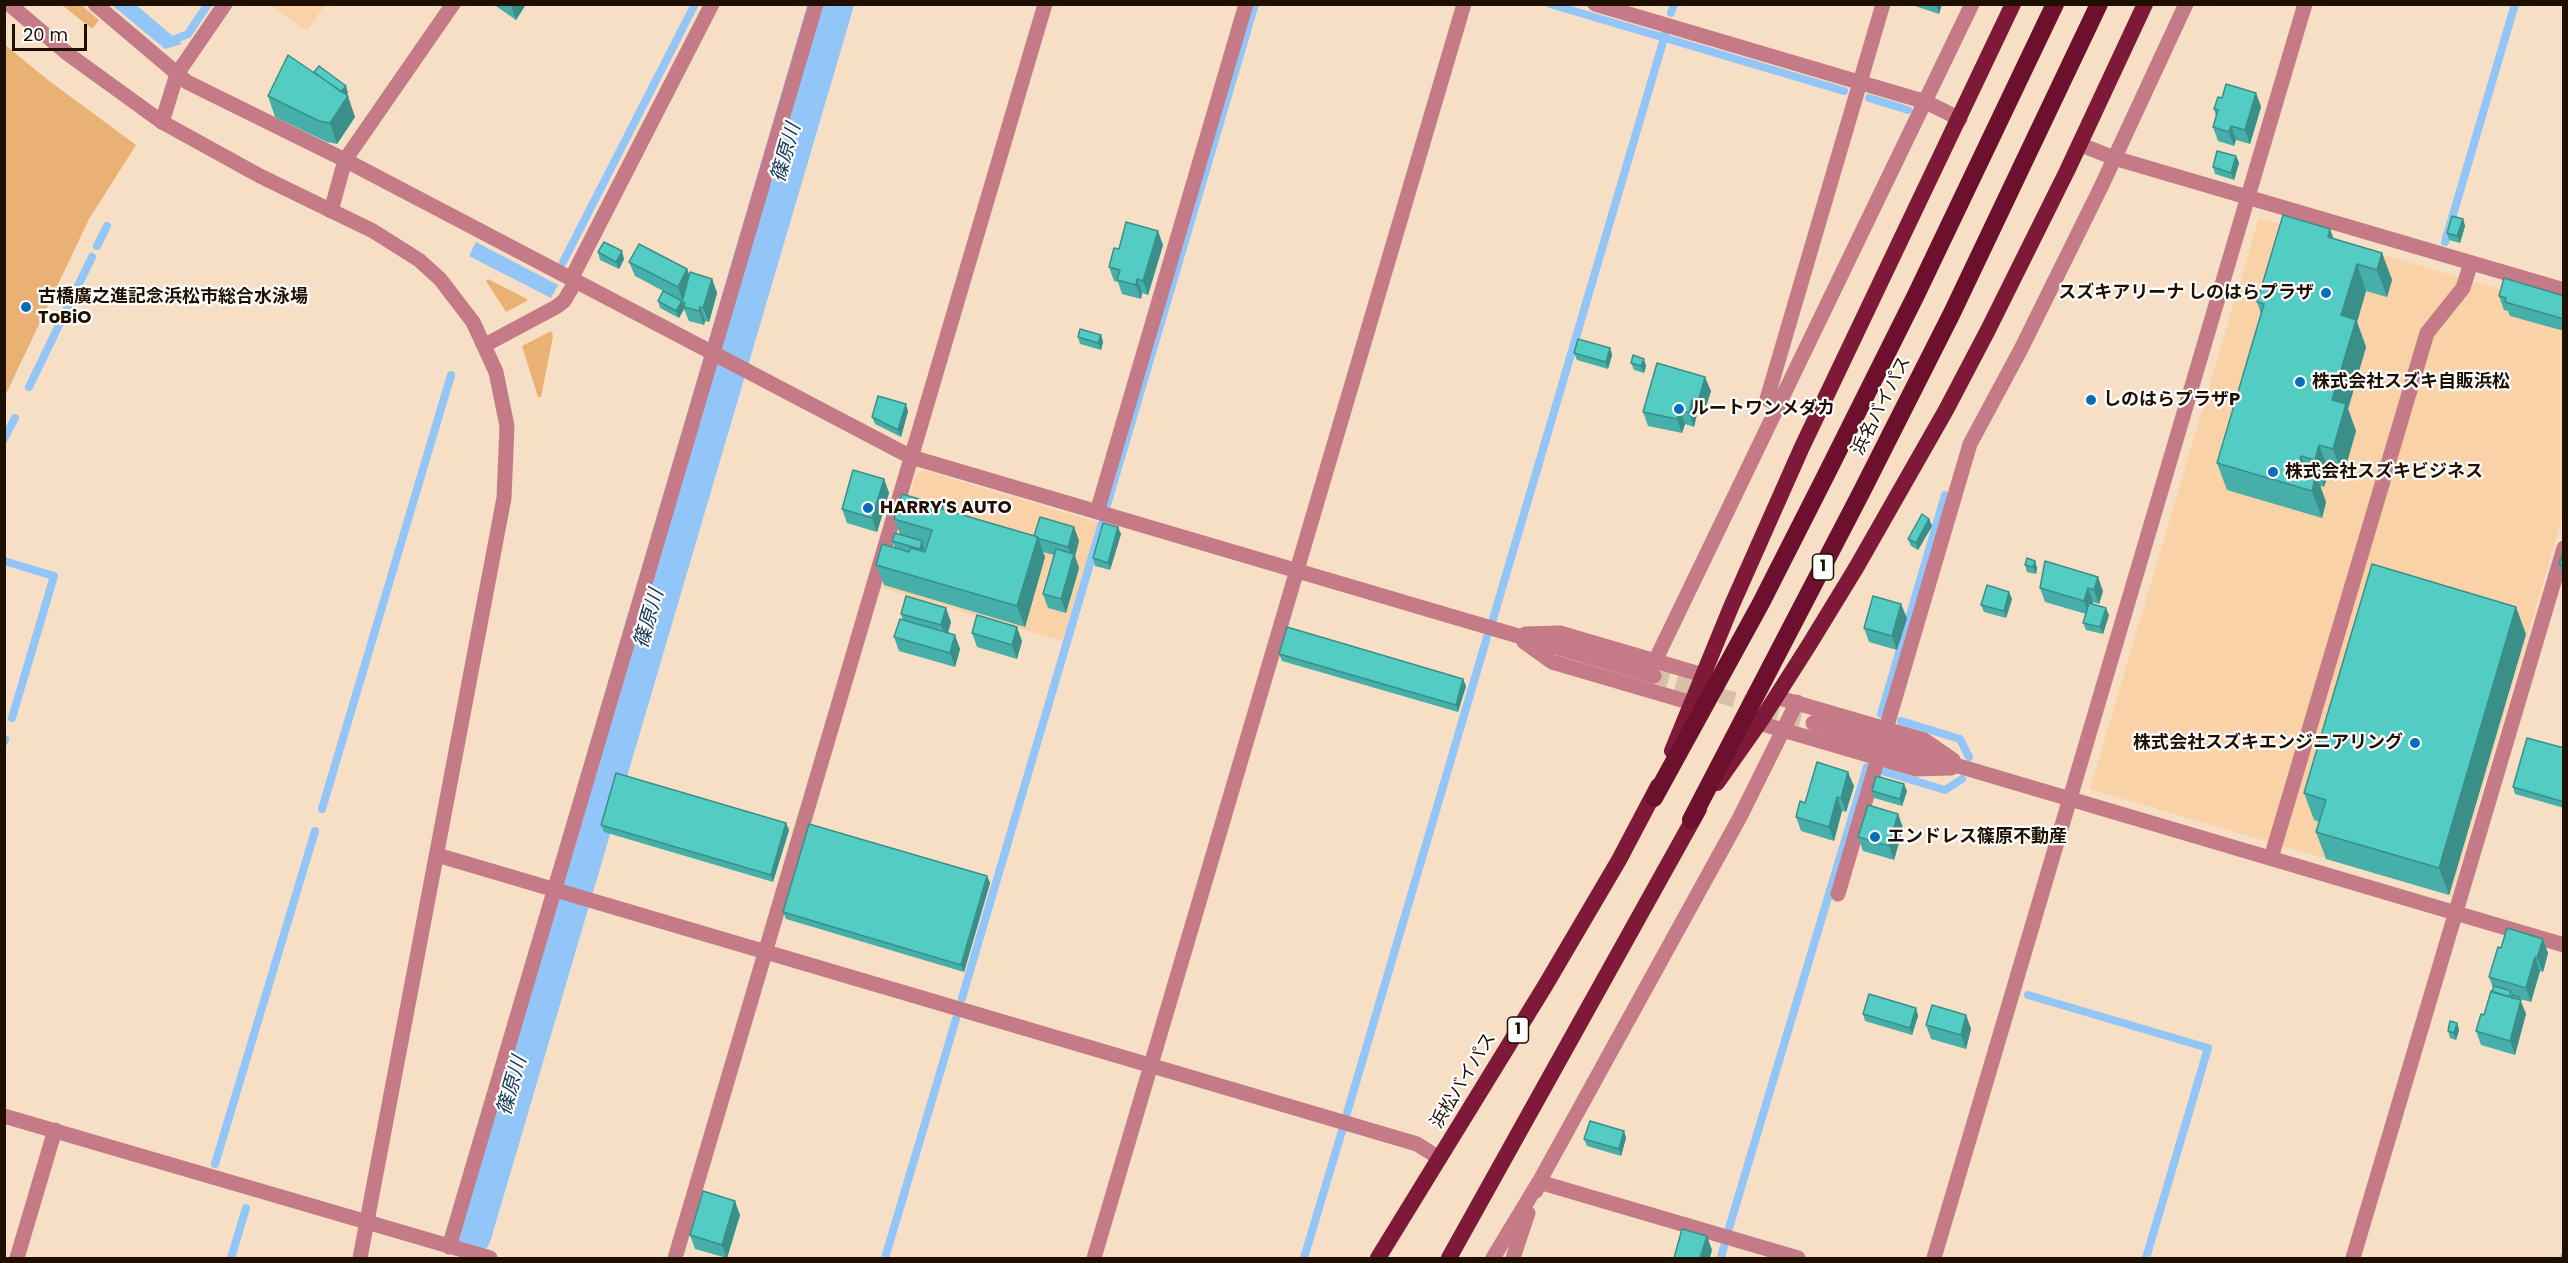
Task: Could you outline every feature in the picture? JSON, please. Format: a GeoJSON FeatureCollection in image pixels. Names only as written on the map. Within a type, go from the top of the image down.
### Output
{"type":"FeatureCollection","features":[{"type":"Feature","properties":{"kind":"highway","name":"浜松バイパス"},"geometry":{"type":"LineString","coordinates":[[1378,1258],[1545,986],[1654,798],[1703,675],[1802,447],[2013,4]]}},
{"type":"Feature","properties":{"kind":"highway","name":"浜名バイパス"},"geometry":{"type":"LineString","coordinates":[[1654,798],[1761,603],[1832,465],[1922,284],[2055,4]]}},
{"type":"Feature","properties":{"kind":"highway","name":"浜名バイパス"},"geometry":{"type":"LineString","coordinates":[[1691,820],[1893,430],[2099,4]]}},
{"type":"Feature","properties":{"kind":"highway"},"geometry":{"type":"LineString","coordinates":[[1691,820],[1776,697],[1856,568],[1946,410],[1988,330],[2145,4]]}},
{"type":"Feature","properties":{"kind":"highway","name":"1"},"geometry":{"type":"LineString","coordinates":[[1449,1258],[1596,997],[1691,820]]}},
{"type":"Feature","properties":{"kind":"street"},"geometry":{"type":"LineString","coordinates":[[9,4],[68,54],[162,122],[260,176],[397,244],[419,260],[458,300],[485,345],[501,389],[507,426],[504,498],[360,1258]]}},
{"type":"Feature","properties":{"kind":"street"},"geometry":{"type":"LineString","coordinates":[[95,4],[187,82],[345,160],[911,457],[1513,634],[1560,633],[1654,668],[1703,675]]}},
{"type":"Feature","properties":{"kind":"street"},"geometry":{"type":"LineString","coordinates":[[162,122],[177,74],[225,4]]}},
{"type":"Feature","properties":{"kind":"street"},"geometry":{"type":"LineString","coordinates":[[331,211],[345,160],[453,4]]}},
{"type":"Feature","properties":{"kind":"street"},"geometry":{"type":"LineString","coordinates":[[485,345],[564,301],[712,4]]}},
{"type":"Feature","properties":{"kind":"street"},"geometry":{"type":"LineString","coordinates":[[449,1247],[564,892],[722,358],[816,4]]}},
{"type":"Feature","properties":{"kind":"street"},"geometry":{"type":"LineString","coordinates":[[675,1258],[1045,4]]}},
{"type":"Feature","properties":{"kind":"street"},"geometry":{"type":"LineString","coordinates":[[1097,512],[1246,4]]}},
{"type":"Feature","properties":{"kind":"street"},"geometry":{"type":"LineString","coordinates":[[1094,1258],[1464,4]]}},
{"type":"Feature","properties":{"kind":"street"},"geometry":{"type":"LineString","coordinates":[[1595,4],[1926,102],[1960,119]]}},
{"type":"Feature","properties":{"kind":"street"},"geometry":{"type":"LineString","coordinates":[[1779,405],[1767,399],[1883,4]]}},
{"type":"Feature","properties":{"kind":"street"},"geometry":{"type":"LineString","coordinates":[[1654,668],[1972,4]]}},
{"type":"Feature","properties":{"kind":"street"},"geometry":{"type":"LineString","coordinates":[[1886,729],[1970,444],[2021,349],[2115,158],[2187,4]]}},
{"type":"Feature","properties":{"kind":"street"},"geometry":{"type":"LineString","coordinates":[[1934,1258],[2305,4]]}},
{"type":"Feature","properties":{"kind":"street"},"geometry":{"type":"LineString","coordinates":[[2079,144],[2115,158],[2564,290]]}},
{"type":"Feature","properties":{"kind":"street"},"geometry":{"type":"LineString","coordinates":[[2271,858],[2427,333],[2463,288],[2471,263]]}},
{"type":"Feature","properties":{"kind":"street"},"geometry":{"type":"LineString","coordinates":[[2353,1258],[2564,548]]}},
{"type":"Feature","properties":{"kind":"street"},"geometry":{"type":"LineString","coordinates":[[1513,634],[1552,662],[1692,703]]}},
{"type":"Feature","properties":{"kind":"street"},"geometry":{"type":"LineString","coordinates":[[1776,697],[1924,740],[1963,768]]}},
{"type":"Feature","properties":{"kind":"street"},"geometry":{"type":"LineString","coordinates":[[1493,1258],[1539,1182],[1740,817],[1797,702]]}},
{"type":"Feature","properties":{"kind":"street"},"geometry":{"type":"LineString","coordinates":[[1759,723],[1916,769],[1963,768]]}},
{"type":"Feature","properties":{"kind":"street"},"geometry":{"type":"LineString","coordinates":[[1813,723],[2564,945]]}},
{"type":"Feature","properties":{"kind":"street"},"geometry":{"type":"LineString","coordinates":[[1838,894],[1878,758]]}},
{"type":"Feature","properties":{"kind":"street"},"geometry":{"type":"LineString","coordinates":[[437,855],[1417,1144],[1439,1158]]}},
{"type":"Feature","properties":{"kind":"street"},"geometry":{"type":"LineString","coordinates":[[4,1116],[490,1258]]}},
{"type":"Feature","properties":{"kind":"street"},"geometry":{"type":"LineString","coordinates":[[17,1258],[55,1130]]}},
{"type":"Feature","properties":{"kind":"street"},"geometry":{"type":"LineString","coordinates":[[1513,1258],[1539,1182]]}},
{"type":"Feature","properties":{"kind":"street"},"geometry":{"type":"LineString","coordinates":[[1539,1182],[1798,1258]]}},
{"type":"Feature","properties":{"kind":"shaded area"},"geometry":{"type":"Polygon","coordinates":[[[62,5],[81,5],[99,20],[92,29],[62,5]]]}},
{"type":"Feature","properties":{"kind":"shaded area"},"geometry":{"type":"Polygon","coordinates":[[[269,5],[325,5],[307,31],[269,5]]]}},
{"type":"Feature","properties":{"kind":"shaded area","name":"古橋廣之進記念浜松市総合水泳場 ToBiO"},"geometry":{"type":"Polygon","coordinates":[[[5,45],[136,145],[89,219],[5,396],[5,45]]]}},
{"type":"Feature","properties":{"kind":"shaded area"},"geometry":{"type":"Polygon","coordinates":[[[2259,218],[2563,308],[2563,515],[2451,896],[2090,789],[2259,218]]]}},
{"type":"Feature","properties":{"kind":"shaded area"},"geometry":{"type":"Polygon","coordinates":[[[488,279],[527,301],[506,312],[486,281],[488,279]]]}},
{"type":"Feature","properties":{"kind":"shaded area"},"geometry":{"type":"Polygon","coordinates":[[[551,331],[553,336],[541,397],[538,397],[522,346],[551,331]]]}},
{"type":"Feature","properties":{"kind":"shaded area"},"geometry":{"type":"Polygon","coordinates":[[[923,470],[1100,523],[1065,642],[883,588],[916,475],[923,470]]]}},
{"type":"Feature","properties":{"kind":"water"},"geometry":{"type":"Polygon","coordinates":[[[112,5],[136,5],[182,44],[165,49],[112,5]]]}},
{"type":"Feature","properties":{"kind":"water"},"geometry":{"type":"Polygon","coordinates":[[[476,242],[558,285],[551,298],[469,256],[476,242]]]}},
{"type":"Feature","properties":{"kind":"building"},"geometry":{"type":"Polygon","coordinates":[[[288,55],[348,96],[330,123],[319,121],[268,96],[288,55]]]}},
{"type":"Feature","properties":{"kind":"building"},"geometry":{"type":"Polygon","coordinates":[[[319,66],[346,86],[341,92],[314,72],[319,66]]]}},
{"type":"Feature","properties":{"kind":"building"},"geometry":{"type":"Polygon","coordinates":[[[2226,84],[2256,93],[2245,130],[2231,126],[2229,132],[2213,127],[2218,110],[2214,109],[2218,97],[2222,98],[2226,84]]]}},
{"type":"Feature","properties":{"kind":"building"},"geometry":{"type":"Polygon","coordinates":[[[2217,151],[2236,156],[2231,173],[2213,167],[2217,151]]]}},
{"type":"Feature","properties":{"kind":"building"},"geometry":{"type":"Polygon","coordinates":[[[2283,215],[2330,229],[2328,237],[2382,253],[2377,270],[2357,264],[2341,315],[2356,320],[2332,400],[2346,404],[2333,449],[2319,445],[2315,460],[2301,456],[2298,469],[2316,474],[2312,491],[2217,463],[2264,304],[2257,302],[2283,215]]]}},
{"type":"Feature","properties":{"kind":"building"},"geometry":{"type":"Polygon","coordinates":[[[2452,216],[2463,219],[2457,236],[2447,233],[2452,216]]]}},
{"type":"Feature","properties":{"kind":"building"},"geometry":{"type":"Polygon","coordinates":[[[1126,222],[1158,231],[1143,281],[1137,279],[1136,285],[1117,280],[1120,270],[1109,267],[1114,248],[1119,249],[1126,222]]]}},
{"type":"Feature","properties":{"kind":"building"},"geometry":{"type":"Polygon","coordinates":[[[604,242],[622,251],[616,262],[598,252],[604,242]]]}},
{"type":"Feature","properties":{"kind":"building"},"geometry":{"type":"Polygon","coordinates":[[[639,244],[687,269],[678,287],[629,262],[639,244]]]}},
{"type":"Feature","properties":{"kind":"building"},"geometry":{"type":"Polygon","coordinates":[[[690,272],[712,279],[703,308],[700,307],[699,311],[684,307],[685,303],[682,302],[690,272]]]}},
{"type":"Feature","properties":{"kind":"building"},"geometry":{"type":"Polygon","coordinates":[[[2504,278],[2564,296],[2564,319],[2505,302],[2506,298],[2499,296],[2504,278]]]}},
{"type":"Feature","properties":{"kind":"building"},"geometry":{"type":"Polygon","coordinates":[[[663,291],[682,301],[676,311],[658,301],[663,291]]]}},
{"type":"Feature","properties":{"kind":"building"},"geometry":{"type":"Polygon","coordinates":[[[1080,329],[1101,335],[1098,343],[1078,337],[1080,329]]]}},
{"type":"Feature","properties":{"kind":"building"},"geometry":{"type":"Polygon","coordinates":[[[1578,339],[1610,348],[1606,362],[1574,353],[1578,339]]]}},
{"type":"Feature","properties":{"kind":"building"},"geometry":{"type":"Polygon","coordinates":[[[1633,355],[1644,359],[1641,366],[1631,363],[1633,355]]]}},
{"type":"Feature","properties":{"kind":"building"},"geometry":{"type":"Polygon","coordinates":[[[1657,363],[1705,377],[1698,402],[1692,400],[1689,413],[1680,410],[1677,419],[1643,412],[1657,363]]]}},
{"type":"Feature","properties":{"kind":"building"},"geometry":{"type":"Polygon","coordinates":[[[878,396],[906,404],[898,430],[872,417],[878,396]]]}},
{"type":"Feature","properties":{"kind":"building"},"geometry":{"type":"Polygon","coordinates":[[[853,470],[884,479],[872,518],[842,509],[853,470]]]}},
{"type":"Feature","properties":{"kind":"building"},"geometry":{"type":"Polygon","coordinates":[[[902,494],[943,506],[942,509],[1038,537],[1017,606],[876,565],[882,544],[909,552],[911,548],[925,552],[932,530],[894,519],[902,494]]]}},
{"type":"Feature","properties":{"kind":"building"},"geometry":{"type":"Polygon","coordinates":[[[1922,514],[1929,519],[1916,543],[1908,539],[1922,514]]]}},
{"type":"Feature","properties":{"kind":"building"},"geometry":{"type":"Polygon","coordinates":[[[1040,517],[1074,527],[1068,547],[1034,536],[1040,517]]]}},
{"type":"Feature","properties":{"kind":"building"},"geometry":{"type":"Polygon","coordinates":[[[1103,523],[1118,527],[1108,563],[1093,558],[1103,523]]]}},
{"type":"Feature","properties":{"kind":"building"},"geometry":{"type":"Polygon","coordinates":[[[895,533],[922,541],[920,549],[892,541],[895,533]]]}},
{"type":"Feature","properties":{"kind":"building"},"geometry":{"type":"Polygon","coordinates":[[[1056,549],[1074,554],[1061,599],[1043,594],[1056,549]]]}},
{"type":"Feature","properties":{"kind":"building"},"geometry":{"type":"Polygon","coordinates":[[[2564,550],[2564,565],[2559,564],[2564,550]]]}},
{"type":"Feature","properties":{"kind":"building"},"geometry":{"type":"Polygon","coordinates":[[[2027,558],[2035,561],[2033,567],[2025,565],[2027,558]]]}},
{"type":"Feature","properties":{"kind":"building"},"geometry":{"type":"Polygon","coordinates":[[[2045,561],[2098,577],[2094,590],[2088,588],[2084,601],[2040,588],[2045,561]]]}},
{"type":"Feature","properties":{"kind":"building"},"geometry":{"type":"Polygon","coordinates":[[[2372,564],[2516,607],[2439,868],[2316,832],[2326,800],[2304,793],[2372,564]]]}},
{"type":"Feature","properties":{"kind":"building"},"geometry":{"type":"Polygon","coordinates":[[[1987,585],[2009,592],[2004,611],[1981,605],[1987,585]]]}},
{"type":"Feature","properties":{"kind":"building"},"geometry":{"type":"Polygon","coordinates":[[[906,596],[946,608],[941,625],[901,614],[906,596]]]}},
{"type":"Feature","properties":{"kind":"building"},"geometry":{"type":"Polygon","coordinates":[[[1873,596],[1901,604],[1892,636],[1864,628],[1873,596]]]}},
{"type":"Feature","properties":{"kind":"building"},"geometry":{"type":"Polygon","coordinates":[[[2089,603],[2106,608],[2100,627],[2083,623],[2089,603]]]}},
{"type":"Feature","properties":{"kind":"building"},"geometry":{"type":"Polygon","coordinates":[[[977,615],[1017,627],[1012,645],[972,633],[977,615]]]}},
{"type":"Feature","properties":{"kind":"building"},"geometry":{"type":"Polygon","coordinates":[[[900,619],[955,635],[950,653],[894,637],[900,619]]]}},
{"type":"Feature","properties":{"kind":"building"},"geometry":{"type":"Polygon","coordinates":[[[1287,627],[1463,679],[1456,705],[1279,654],[1287,627]]]}},
{"type":"Feature","properties":{"kind":"building"},"geometry":{"type":"Polygon","coordinates":[[[2527,738],[2564,748],[2564,802],[2513,787],[2527,738]]]}},
{"type":"Feature","properties":{"kind":"building"},"geometry":{"type":"Polygon","coordinates":[[[1817,762],[1848,772],[1841,798],[1837,797],[1829,827],[1796,817],[1800,801],[1805,803],[1817,762]]]}},
{"type":"Feature","properties":{"kind":"building"},"geometry":{"type":"Polygon","coordinates":[[[616,773],[786,823],[771,875],[601,825],[616,773]]]}},
{"type":"Feature","properties":{"kind":"building"},"geometry":{"type":"Polygon","coordinates":[[[1876,776],[1904,784],[1900,799],[1872,791],[1876,776]]]}},
{"type":"Feature","properties":{"kind":"building"},"geometry":{"type":"Polygon","coordinates":[[[1868,805],[1898,814],[1889,846],[1858,837],[1868,805]]]}},
{"type":"Feature","properties":{"kind":"building"},"geometry":{"type":"Polygon","coordinates":[[[809,824],[987,876],[961,965],[783,912],[809,824]]]}},
{"type":"Feature","properties":{"kind":"building"},"geometry":{"type":"Polygon","coordinates":[[[2507,928],[2543,939],[2526,988],[2489,977],[2498,947],[2501,948],[2507,928]]]}},
{"type":"Feature","properties":{"kind":"building"},"geometry":{"type":"Polygon","coordinates":[[[2494,986],[2511,991],[2509,997],[2492,992],[2494,986]]]}},
{"type":"Feature","properties":{"kind":"building"},"geometry":{"type":"Polygon","coordinates":[[[2491,991],[2521,1000],[2510,1041],[2476,1031],[2481,1014],[2484,1015],[2491,991]]]}},
{"type":"Feature","properties":{"kind":"building"},"geometry":{"type":"Polygon","coordinates":[[[1869,994],[1916,1008],[1910,1028],[1863,1014],[1869,994]]]}},
{"type":"Feature","properties":{"kind":"building"},"geometry":{"type":"Polygon","coordinates":[[[1932,1005],[1966,1015],[1961,1035],[1926,1025],[1932,1005]]]}},
{"type":"Feature","properties":{"kind":"building"},"geometry":{"type":"Polygon","coordinates":[[[2450,1021],[2457,1023],[2454,1033],[2448,1031],[2450,1021]]]}},
{"type":"Feature","properties":{"kind":"building"},"geometry":{"type":"Polygon","coordinates":[[[1590,1121],[1624,1131],[1619,1149],[1584,1139],[1590,1121]]]}},
{"type":"Feature","properties":{"kind":"building"},"geometry":{"type":"Polygon","coordinates":[[[703,1191],[735,1201],[722,1245],[690,1235],[703,1191]]]}},
{"type":"Feature","properties":{"kind":"building"},"geometry":{"type":"Polygon","coordinates":[[[1682,1229],[1707,1236],[1700,1258],[1674,1258],[1682,1229]]]}},
{"type":"Feature","properties":{"kind":"waterway"},"geometry":{"type":"LineString","coordinates":[[168,42],[188,34],[208,4]]}},
{"type":"Feature","properties":{"kind":"waterway"},"geometry":{"type":"LineString","coordinates":[[563,262],[695,4]]}},
{"type":"Feature","properties":{"kind":"waterway","name":"篠原川"},"geometry":{"type":"LineString","coordinates":[[469,1234],[831,4]]}},
{"type":"Feature","properties":{"kind":"waterway"},"geometry":{"type":"LineString","coordinates":[[1107,505],[1255,4]]}},
{"type":"Feature","properties":{"kind":"waterway"},"geometry":{"type":"LineString","coordinates":[[1550,4],[1844,91]]}},
{"type":"Feature","properties":{"kind":"waterway"},"geometry":{"type":"LineString","coordinates":[[1671,13],[1674,4]]}},
{"type":"Feature","properties":{"kind":"waterway"},"geometry":{"type":"LineString","coordinates":[[2445,242],[2515,4]]}},
{"type":"Feature","properties":{"kind":"waterway"},"geometry":{"type":"LineString","coordinates":[[1493,619],[1665,35]]}},
{"type":"Feature","properties":{"kind":"waterway"},"geometry":{"type":"LineString","coordinates":[[1869,98],[1908,110]]}},
{"type":"Feature","properties":{"kind":"waterway"},"geometry":{"type":"LineString","coordinates":[[97,246],[107,226]]}},
{"type":"Feature","properties":{"kind":"waterway"},"geometry":{"type":"LineString","coordinates":[[29,387],[92,257]]}},
{"type":"Feature","properties":{"kind":"waterway"},"geometry":{"type":"LineString","coordinates":[[322,809],[451,375]]}},
{"type":"Feature","properties":{"kind":"waterway"},"geometry":{"type":"LineString","coordinates":[[4,439],[15,418]]}},
{"type":"Feature","properties":{"kind":"waterway"},"geometry":{"type":"LineString","coordinates":[[1881,714],[1945,495]]}},
{"type":"Feature","properties":{"kind":"waterway"},"geometry":{"type":"LineString","coordinates":[[962,998],[1102,523]]}},
{"type":"Feature","properties":{"kind":"waterway"},"geometry":{"type":"LineString","coordinates":[[4,561],[54,576],[12,718]]}},
{"type":"Feature","properties":{"kind":"waterway"},"geometry":{"type":"LineString","coordinates":[[1347,1113],[1487,637]]}},
{"type":"Feature","properties":{"kind":"waterway"},"geometry":{"type":"LineString","coordinates":[[1901,721],[1960,739],[1969,757]]}},
{"type":"Feature","properties":{"kind":"waterway"},"geometry":{"type":"LineString","coordinates":[[1729,1228],[1867,767]]}},
{"type":"Feature","properties":{"kind":"waterway"},"geometry":{"type":"LineString","coordinates":[[1882,771],[1945,790],[1962,779]]}},
{"type":"Feature","properties":{"kind":"waterway"},"geometry":{"type":"LineString","coordinates":[[215,1164],[315,831]]}},
{"type":"Feature","properties":{"kind":"waterway"},"geometry":{"type":"LineString","coordinates":[[2028,995],[2208,1048],[2146,1258]]}},
{"type":"Feature","properties":{"kind":"waterway"},"geometry":{"type":"LineString","coordinates":[[885,1258],[956,1019]]}},
{"type":"Feature","properties":{"kind":"waterway"},"geometry":{"type":"LineString","coordinates":[[1304,1258],[1342,1131]]}},
{"type":"Feature","properties":{"kind":"waterway"},"geometry":{"type":"LineString","coordinates":[[231,1258],[246,1208]]}},
{"type":"Feature","properties":{"kind":"waterway"},"geometry":{"type":"LineString","coordinates":[[1721,1258],[1724,1246]]}},
{"type":"Feature","properties":{"kind":"tunnel"},"geometry":{"type":"LineString","coordinates":[[1654,676],[1813,723]]}},
{"type":"Feature","properties":{"kind":"place","name":"スズキアリーナ しのはらプラザ"},"geometry":{"type":"Point","coordinates":[2326,293]}},
{"type":"Feature","properties":{"kind":"place","name":"古橋廣之進記念浜松市総合水泳場 ToBiO"},"geometry":{"type":"Point","coordinates":[26,307]}},
{"type":"Feature","properties":{"kind":"place","name":"株式会社スズキ自販浜松"},"geometry":{"type":"Point","coordinates":[2300,382]}},
{"type":"Feature","properties":{"kind":"place","name":"しのはらプラザP"},"geometry":{"type":"Point","coordinates":[2091,400]}},
{"type":"Feature","properties":{"kind":"place","name":"ルートワンメダカ"},"geometry":{"type":"Point","coordinates":[1679,409]}},
{"type":"Feature","properties":{"kind":"place","name":"株式会社スズキビジネス"},"geometry":{"type":"Point","coordinates":[2273,472]}},
{"type":"Feature","properties":{"kind":"place","name":"HARRY'S AUTO"},"geometry":{"type":"Point","coordinates":[868,508]}},
{"type":"Feature","properties":{"kind":"place","name":"株式会社スズキエンジニアリング"},"geometry":{"type":"Point","coordinates":[2415,743]}},
{"type":"Feature","properties":{"kind":"place","name":"エンドレス篠原不動産"},"geometry":{"type":"Point","coordinates":[1875,837]}}]}
